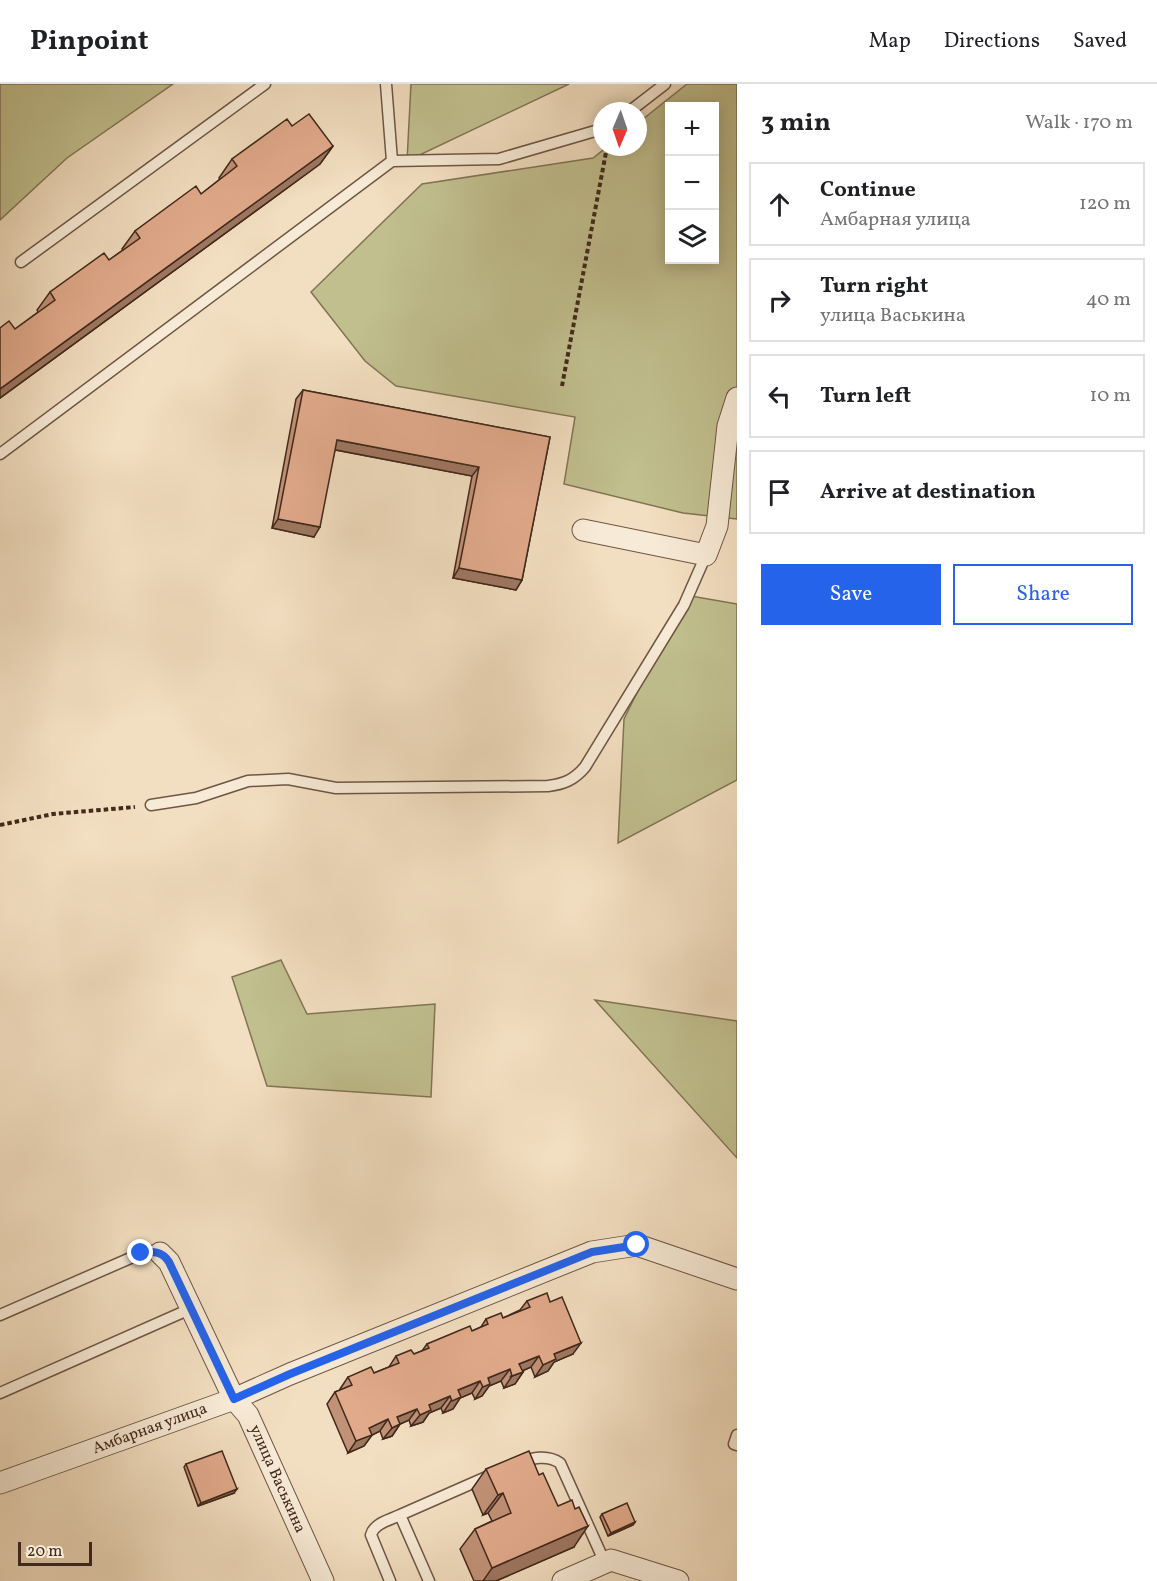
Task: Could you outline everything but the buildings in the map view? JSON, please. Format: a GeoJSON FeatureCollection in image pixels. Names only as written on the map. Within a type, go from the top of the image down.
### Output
{"type":"FeatureCollection","features":[{"type":"Feature","properties":{"kind":"street"},"geometry":{"type":"LineString","coordinates":[[583,530],[706,555],[717,525],[728,426],[737,398]]}},
{"type":"Feature","properties":{"kind":"street","name":"Амбарная улица"},"geometry":{"type":"LineString","coordinates":[[0,1483],[234,1399],[290,1374],[592,1252],[637,1245],[737,1279]]}},
{"type":"Feature","properties":{"kind":"street","name":"улица Васькина"},"geometry":{"type":"LineString","coordinates":[[160,1253],[169,1262],[234,1399],[248,1414],[323,1581]]}},
{"type":"Feature","properties":{"kind":"street"},"geometry":{"type":"LineString","coordinates":[[562,1581],[611,1560],[678,1581]]}},
{"type":"Feature","properties":{"kind":"lane"},"geometry":{"type":"LineString","coordinates":[[21,262],[265,84]]}},
{"type":"Feature","properties":{"kind":"lane"},"geometry":{"type":"LineString","coordinates":[[386,84],[392,162]]}},
{"type":"Feature","properties":{"kind":"lane"},"geometry":{"type":"LineString","coordinates":[[642,102],[665,84]]}},
{"type":"Feature","properties":{"kind":"lane"},"geometry":{"type":"LineString","coordinates":[[0,454],[392,162],[499,159],[593,132]]}},
{"type":"Feature","properties":{"kind":"lane"},"geometry":{"type":"LineString","coordinates":[[151,805],[196,798],[248,781],[288,779],[336,788],[564,784],[577,777],[591,757],[684,605],[706,555]]}},
{"type":"Feature","properties":{"kind":"lane"},"geometry":{"type":"LineString","coordinates":[[0,1315],[141,1253],[151,1251],[160,1253]]}},
{"type":"Feature","properties":{"kind":"lane"},"geometry":{"type":"LineString","coordinates":[[0,1393],[190,1309]]}},
{"type":"Feature","properties":{"kind":"lane"},"geometry":{"type":"LineString","coordinates":[[737,1435],[734,1444],[737,1445]]}},
{"type":"Feature","properties":{"kind":"lane"},"geometry":{"type":"LineString","coordinates":[[390,1581],[371,1535],[376,1526],[533,1457],[556,1460],[560,1463],[604,1563]]}},
{"type":"Feature","properties":{"kind":"lane"},"geometry":{"type":"LineString","coordinates":[[400,1515],[429,1581]]}},
{"type":"Feature","properties":{"kind":"path"},"geometry":{"type":"LineString","coordinates":[[562,386],[604,156]]}},
{"type":"Feature","properties":{"kind":"path"},"geometry":{"type":"LineString","coordinates":[[0,825],[53,814],[151,805]]}},
{"type":"Feature","properties":{"kind":"shaded area"},"geometry":{"type":"Polygon","coordinates":[[[0,84],[173,84],[67,158],[0,220],[0,84]]]}},
{"type":"Feature","properties":{"kind":"shaded area"},"geometry":{"type":"Polygon","coordinates":[[[411,84],[569,84],[407,161],[411,84]]]}},
{"type":"Feature","properties":{"kind":"shaded area"},"geometry":{"type":"Polygon","coordinates":[[[687,84],[737,84],[737,519],[683,513],[564,484],[575,417],[396,386],[365,361],[311,292],[422,184],[596,156],[647,156],[647,116],[687,84]]]}},
{"type":"Feature","properties":{"kind":"shaded area"},"geometry":{"type":"Polygon","coordinates":[[[685,595],[737,604],[737,780],[618,843],[624,719],[685,595]]]}},
{"type":"Feature","properties":{"kind":"shaded area"},"geometry":{"type":"Polygon","coordinates":[[[281,960],[307,1014],[435,1004],[431,1097],[267,1086],[232,977],[281,960]]]}},
{"type":"Feature","properties":{"kind":"shaded area"},"geometry":{"type":"Polygon","coordinates":[[[595,1000],[737,1021],[737,1158],[595,1000]]]}},
{"type":"Feature","properties":{"kind":"route"},"geometry":{"type":"LineString","coordinates":[[141,1253],[151,1251],[166,1257],[234,1399],[290,1374],[592,1252],[637,1245]]}}]}
